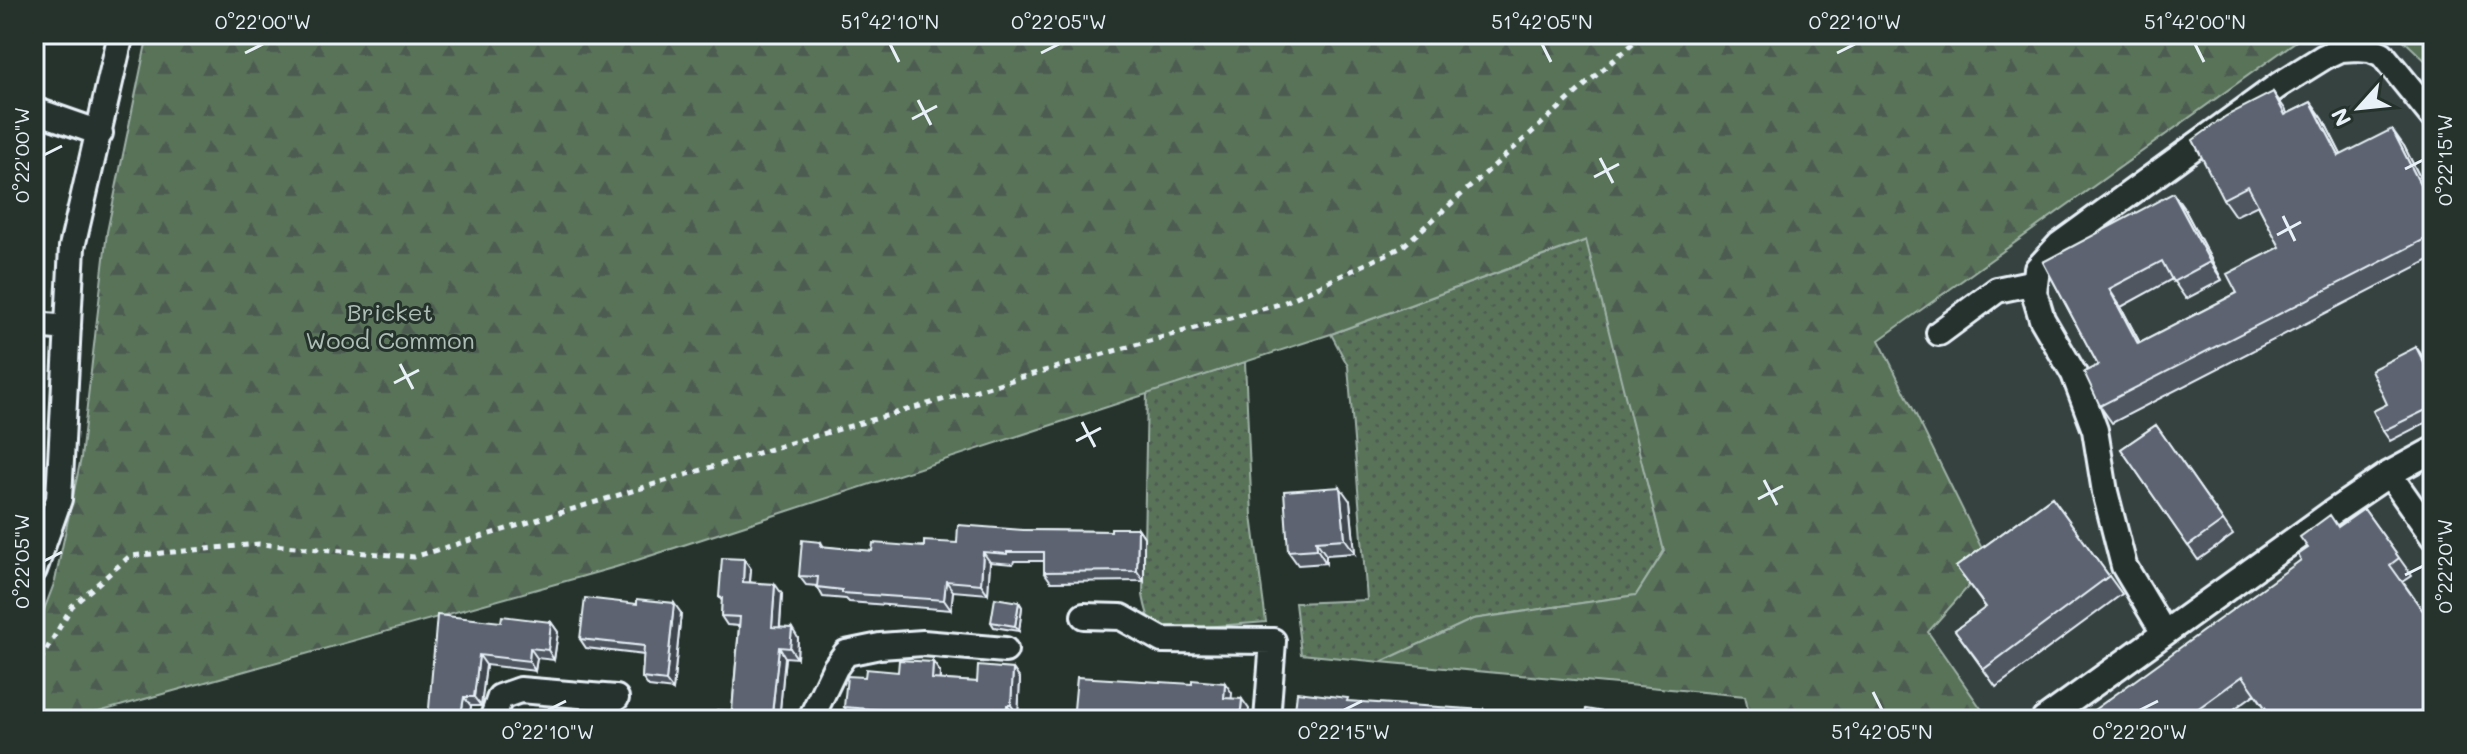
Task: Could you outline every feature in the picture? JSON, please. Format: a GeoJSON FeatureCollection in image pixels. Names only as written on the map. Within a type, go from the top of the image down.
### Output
{"type":"FeatureCollection","features":[{"type":"Feature","properties":{"kind":"street"},"geometry":{"type":"LineString","coordinates":[[34,570],[59,499],[72,247],[121,34]]}},
{"type":"Feature","properties":{"kind":"street"},"geometry":{"type":"LineString","coordinates":[[2164,633],[2124,566],[2105,492],[2095,430],[2074,374],[2042,319],[2034,292],[2037,269],[2059,245],[2266,95],[2324,57],[2359,41],[2382,54],[2433,117]]}},
{"type":"Feature","properties":{"kind":"street"},"geometry":{"type":"LineString","coordinates":[[34,110],[100,133]]}},
{"type":"Feature","properties":{"kind":"street"},"geometry":{"type":"LineString","coordinates":[[1939,333],[1997,290],[2035,282]]}},
{"type":"Feature","properties":{"kind":"street"},"geometry":{"type":"LineString","coordinates":[[34,325],[68,328]]}},
{"type":"Feature","properties":{"kind":"street"},"geometry":{"type":"LineString","coordinates":[[2044,720],[2330,514],[2389,474],[2433,450]]}},
{"type":"Feature","properties":{"kind":"street"},"geometry":{"type":"LineString","coordinates":[[2389,474],[2433,537]]}},
{"type":"Feature","properties":{"kind":"street"},"geometry":{"type":"LineString","coordinates":[[1084,616],[1121,617],[1162,640],[1273,641],[1267,720]]}},
{"type":"Feature","properties":{"kind":"street"},"geometry":{"type":"LineString","coordinates":[[810,720],[835,668],[846,653],[880,646],[923,643],[1005,650]]}},
{"type":"Feature","properties":{"kind":"street"},"geometry":{"type":"LineString","coordinates":[[492,720],[500,697],[520,690],[616,698]]}},
{"type":"Feature","properties":{"kind":"path"},"geometry":{"type":"LineString","coordinates":[[34,671],[72,606],[130,556],[259,544],[414,557],[794,442],[1283,303],[1402,247],[1643,34]]}},
{"type":"Feature","properties":{"kind":"shaded area"},"geometry":{"type":"Polygon","coordinates":[[[2306,34],[2397,34],[2433,68],[2433,720],[1989,720],[1927,632],[1879,340],[2306,34]]]}},
{"type":"Feature","properties":{"kind":"green space","name":"Bricket Wood Common"},"geometry":{"type":"Polygon","coordinates":[[[148,34],[2306,34],[1879,340],[1989,563],[1928,632],[1989,720],[1751,720],[1745,696],[1381,662],[1473,619],[1636,595],[1664,551],[1586,240],[1331,334],[616,567],[70,720],[34,720],[34,636],[55,581],[81,458],[107,232],[148,34]]]}},
{"type":"Feature","properties":{"kind":"green space"},"geometry":{"type":"Polygon","coordinates":[[[2397,34],[2433,34],[2433,68],[2397,34]]]}},
{"type":"Feature","properties":{"kind":"green space"},"geometry":{"type":"Polygon","coordinates":[[[1587,240],[1664,551],[1636,595],[1473,619],[1381,662],[1301,654],[1295,603],[1367,600],[1348,366],[1331,334],[1587,240]]]}},
{"type":"Feature","properties":{"kind":"green space"},"geometry":{"type":"Polygon","coordinates":[[[1245,362],[1252,516],[1266,622],[1167,630],[1149,617],[1143,595],[1147,393],[1245,362]]]}},
{"type":"Feature","properties":{"kind":"building"},"geometry":{"type":"Polygon","coordinates":[[[2273,92],[2285,115],[2311,102],[2339,156],[2392,129],[2426,196],[2433,193],[2433,235],[2100,406],[2084,372],[2098,365],[2043,262],[2173,193],[2210,262],[2173,282],[2162,261],[2109,289],[2138,344],[2237,293],[2227,274],[2280,247],[2248,186],[2223,199],[2193,140],[2226,116],[2273,92]]]}},
{"type":"Feature","properties":{"kind":"building"},"geometry":{"type":"Polygon","coordinates":[[[2416,347],[2431,377],[2433,375],[2433,408],[2383,431],[2373,411],[2387,404],[2371,370],[2416,347]]]}},
{"type":"Feature","properties":{"kind":"building"},"geometry":{"type":"Polygon","coordinates":[[[2156,425],[2223,521],[2188,546],[2121,449],[2156,425]]]}},
{"type":"Feature","properties":{"kind":"building"},"geometry":{"type":"Polygon","coordinates":[[[1340,487],[1345,539],[1316,541],[1317,549],[1288,551],[1284,491],[1340,487]]]}},
{"type":"Feature","properties":{"kind":"building"},"geometry":{"type":"Polygon","coordinates":[[[2052,497],[2109,576],[1984,669],[1955,630],[1986,607],[1956,567],[2052,497]]]}},
{"type":"Feature","properties":{"kind":"building"},"geometry":{"type":"Polygon","coordinates":[[[2364,509],[2399,558],[2390,565],[2423,611],[2429,607],[2433,611],[2433,702],[2407,720],[2274,720],[2243,676],[2182,720],[2101,720],[2094,710],[2301,560],[2298,555],[2308,548],[2300,537],[2330,515],[2338,527],[2364,509]]]}},
{"type":"Feature","properties":{"kind":"building"},"geometry":{"type":"Polygon","coordinates":[[[958,525],[1023,530],[1111,531],[1111,528],[1138,528],[1137,571],[1044,572],[1044,552],[983,552],[981,584],[946,581],[944,600],[842,593],[842,590],[817,587],[818,577],[799,576],[802,540],[821,542],[820,546],[872,551],[873,543],[924,547],[924,541],[957,543],[958,525]]]}},
{"type":"Feature","properties":{"kind":"building"},"geometry":{"type":"Polygon","coordinates":[[[722,558],[744,559],[743,582],[775,584],[772,627],[792,628],[790,648],[779,647],[772,714],[763,713],[763,720],[716,720],[717,710],[732,711],[740,617],[721,616],[722,558]]]}},
{"type":"Feature","properties":{"kind":"building"},"geometry":{"type":"Polygon","coordinates":[[[585,598],[637,604],[637,599],[674,603],[666,681],[642,678],[644,646],[580,639],[585,598]]]}},
{"type":"Feature","properties":{"kind":"building"},"geometry":{"type":"Polygon","coordinates":[[[995,598],[1019,602],[1015,626],[991,622],[995,598]]]}},
{"type":"Feature","properties":{"kind":"building"},"geometry":{"type":"Polygon","coordinates":[[[437,615],[501,622],[502,616],[551,622],[548,650],[530,648],[529,661],[479,655],[474,697],[464,697],[460,720],[428,720],[437,615]]]}},
{"type":"Feature","properties":{"kind":"building"},"geometry":{"type":"Polygon","coordinates":[[[899,660],[933,662],[932,679],[977,682],[978,666],[1013,669],[1011,705],[1007,705],[1006,720],[844,707],[847,676],[865,677],[866,669],[898,672],[899,660]]]}},
{"type":"Feature","properties":{"kind":"building"},"geometry":{"type":"Polygon","coordinates":[[[1077,677],[1225,683],[1224,698],[1242,699],[1240,720],[1073,720],[1077,677]]]}},
{"type":"Feature","properties":{"kind":"building"},"geometry":{"type":"Polygon","coordinates":[[[1297,692],[1348,698],[1347,701],[1484,710],[1484,720],[1294,720],[1297,692]]]}},
{"type":"Feature","properties":{"kind":"building"},"geometry":{"type":"Polygon","coordinates":[[[1586,709],[1650,720],[1584,720],[1586,709]]]}}]}
